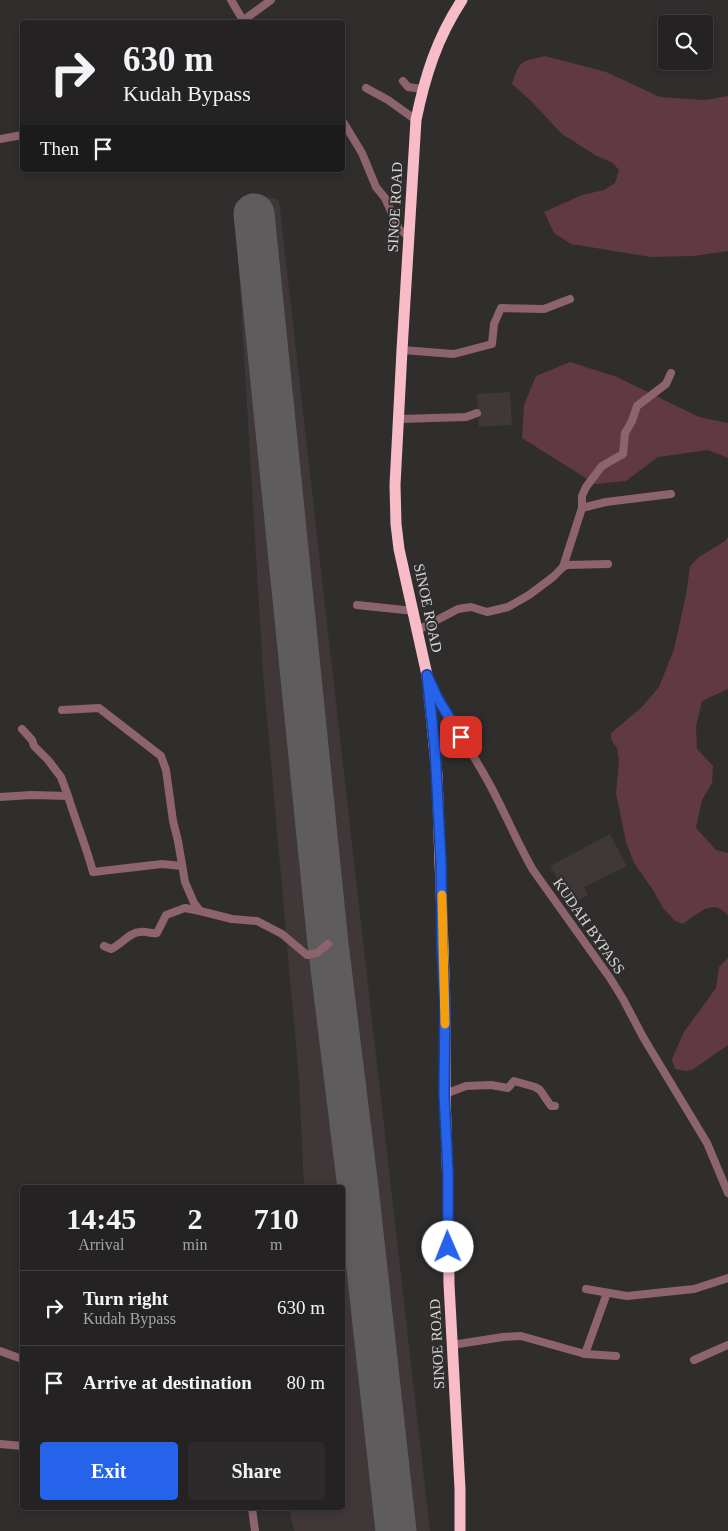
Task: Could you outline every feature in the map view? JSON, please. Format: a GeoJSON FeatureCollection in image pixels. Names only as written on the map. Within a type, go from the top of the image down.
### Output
{"type":"FeatureCollection","features":[{"type":"Feature","properties":{"kind":"highway","name":"SINOE ROAD"},"geometry":{"type":"LineString","coordinates":[[460,1531],[460,1489],[449,1265],[447,1140],[444,1094],[445,1004],[441,862],[435,749],[427,675],[399,549],[395,485],[416,120],[422,89],[434,51],[462,0]]}},
{"type":"Feature","properties":{"kind":"street"},"geometry":{"type":"LineString","coordinates":[[231,0],[242,20]]}},
{"type":"Feature","properties":{"kind":"street"},"geometry":{"type":"LineString","coordinates":[[246,20],[271,0]]}},
{"type":"Feature","properties":{"kind":"street"},"geometry":{"type":"LineString","coordinates":[[403,81],[408,87],[422,89]]}},
{"type":"Feature","properties":{"kind":"street"},"geometry":{"type":"LineString","coordinates":[[366,88],[388,100],[416,120]]}},
{"type":"Feature","properties":{"kind":"street"},"geometry":{"type":"LineString","coordinates":[[345,125],[362,153],[376,186],[386,198],[399,229],[409,237]]}},
{"type":"Feature","properties":{"kind":"street"},"geometry":{"type":"LineString","coordinates":[[0,138],[20,135]]}},
{"type":"Feature","properties":{"kind":"street"},"geometry":{"type":"LineString","coordinates":[[402,350],[454,354],[492,344],[494,324],[501,308],[544,309],[570,299]]}},
{"type":"Feature","properties":{"kind":"street"},"geometry":{"type":"LineString","coordinates":[[563,567],[582,508],[582,496],[602,466],[623,454],[625,433],[630,426],[637,406],[666,384],[671,372]]}},
{"type":"Feature","properties":{"kind":"street"},"geometry":{"type":"LineString","coordinates":[[399,419],[466,417],[477,413]]}},
{"type":"Feature","properties":{"kind":"street"},"geometry":{"type":"LineString","coordinates":[[582,508],[606,502],[671,494]]}},
{"type":"Feature","properties":{"kind":"street"},"geometry":{"type":"LineString","coordinates":[[418,630],[458,609],[471,607],[486,612],[508,607],[529,595],[567,565],[608,564]]}},
{"type":"Feature","properties":{"kind":"street"},"geometry":{"type":"LineString","coordinates":[[357,605],[414,611]]}},
{"type":"Feature","properties":{"kind":"street","name":"KUDAH BYPASS"},"geometry":{"type":"LineString","coordinates":[[427,675],[438,699],[490,785],[530,864],[610,978],[707,1142],[728,1193]]}},
{"type":"Feature","properties":{"kind":"street"},"geometry":{"type":"LineString","coordinates":[[62,710],[99,708],[160,756],[166,770],[173,821],[185,882],[194,903],[200,910]]}},
{"type":"Feature","properties":{"kind":"street"},"geometry":{"type":"LineString","coordinates":[[22,728],[61,777],[93,872],[162,864],[182,866]]}},
{"type":"Feature","properties":{"kind":"street"},"geometry":{"type":"LineString","coordinates":[[0,797],[31,795],[68,796]]}},
{"type":"Feature","properties":{"kind":"street"},"geometry":{"type":"LineString","coordinates":[[104,946],[111,949],[119,946],[128,937],[140,932],[157,933],[166,915],[185,908],[257,921],[282,934],[307,955],[317,953],[328,944]]}},
{"type":"Feature","properties":{"kind":"street"},"geometry":{"type":"LineString","coordinates":[[444,1094],[466,1086],[491,1085],[508,1088],[514,1080],[535,1087],[544,1094],[551,1106],[555,1106]]}},
{"type":"Feature","properties":{"kind":"street"},"geometry":{"type":"LineString","coordinates":[[586,1289],[627,1296],[694,1288],[728,1278]]}},
{"type":"Feature","properties":{"kind":"street"},"geometry":{"type":"LineString","coordinates":[[585,1354],[607,1293]]}},
{"type":"Feature","properties":{"kind":"street"},"geometry":{"type":"LineString","coordinates":[[452,1345],[521,1336],[585,1354],[616,1356]]}},
{"type":"Feature","properties":{"kind":"street"},"geometry":{"type":"LineString","coordinates":[[694,1360],[728,1345]]}},
{"type":"Feature","properties":{"kind":"street"},"geometry":{"type":"LineString","coordinates":[[0,1351],[20,1358]]}},
{"type":"Feature","properties":{"kind":"street"},"geometry":{"type":"LineString","coordinates":[[0,1444],[20,1446]]}},
{"type":"Feature","properties":{"kind":"street"},"geometry":{"type":"LineString","coordinates":[[252,1510],[255,1531]]}},
{"type":"Feature","properties":{"kind":"shaded area"},"geometry":{"type":"Polygon","coordinates":[[[545,56],[606,72],[660,97],[705,100],[728,96],[728,251],[693,256],[651,257],[571,244],[554,233],[544,212],[582,195],[604,190],[615,183],[619,170],[613,163],[595,155],[562,134],[512,84],[517,70],[522,63],[545,56]]]}},
{"type":"Feature","properties":{"kind":"shaded area"},"geometry":{"type":"Polygon","coordinates":[[[255,194],[279,200],[430,1531],[294,1531],[289,1510],[345,1510],[345,1185],[304,1185],[299,1080],[263,673],[235,203],[255,194]]]}},
{"type":"Feature","properties":{"kind":"shaded area"},"geometry":{"type":"Polygon","coordinates":[[[570,362],[617,377],[699,417],[728,423],[728,458],[708,450],[658,457],[626,481],[595,484],[522,438],[524,405],[536,376],[570,362]]]}},
{"type":"Feature","properties":{"kind":"shaded area"},"geometry":{"type":"Polygon","coordinates":[[[510,392],[512,425],[479,427],[477,394],[510,392]]]}},
{"type":"Feature","properties":{"kind":"shaded area"},"geometry":{"type":"Polygon","coordinates":[[[728,537],[728,689],[702,701],[696,727],[697,749],[713,766],[712,783],[702,800],[696,828],[716,850],[728,853],[728,916],[723,910],[712,907],[700,912],[683,924],[675,921],[663,908],[634,863],[626,842],[616,793],[619,760],[617,748],[611,739],[611,733],[642,707],[659,687],[674,649],[686,595],[690,566],[699,557],[725,541],[728,537]]]}},
{"type":"Feature","properties":{"kind":"shaded area"},"geometry":{"type":"Polygon","coordinates":[[[610,834],[627,866],[584,887],[588,895],[572,904],[550,866],[610,834]]]}},
{"type":"Feature","properties":{"kind":"shaded area"},"geometry":{"type":"Polygon","coordinates":[[[728,958],[728,1045],[692,1070],[675,1069],[672,1059],[684,1032],[716,988],[719,967],[728,958]]]}},
{"type":"Feature","properties":{"kind":"runway"},"geometry":{"type":"LineString","coordinates":[[254,214],[328,944],[358,1188],[396,1531]]}},
{"type":"Feature","properties":{"kind":"slow traffic"},"geometry":{"type":"LineString","coordinates":[[442,895],[445,1024]]}},
{"type":"Feature","properties":{"kind":"route"},"geometry":{"type":"LineString","coordinates":[[448,1247],[441,862],[437,775],[427,675],[438,699],[461,737]]}}]}
